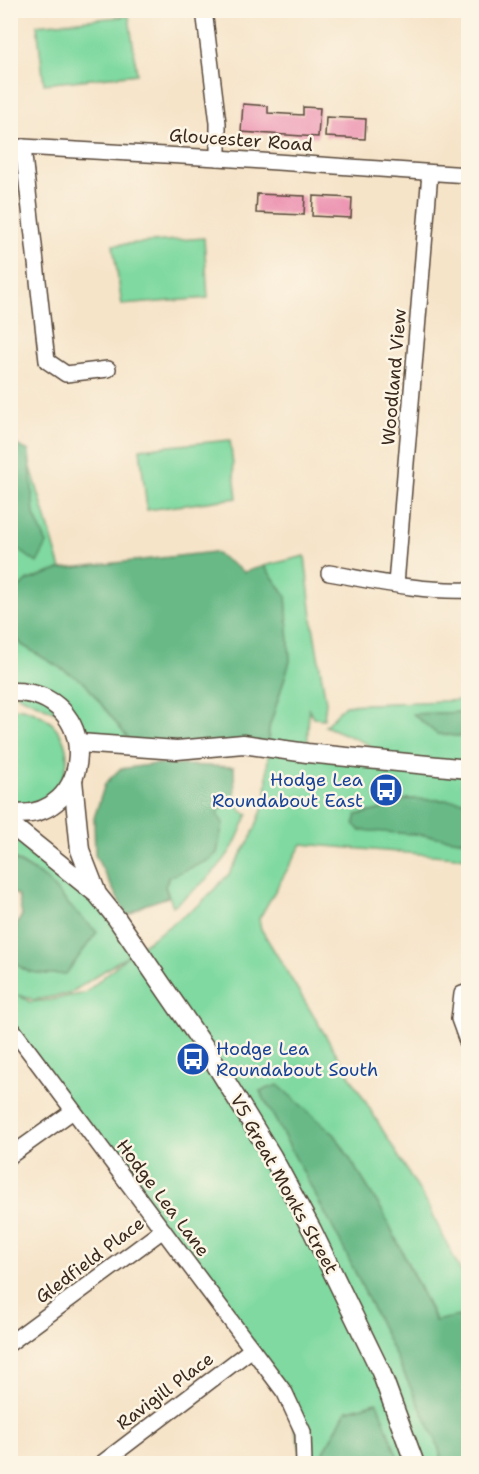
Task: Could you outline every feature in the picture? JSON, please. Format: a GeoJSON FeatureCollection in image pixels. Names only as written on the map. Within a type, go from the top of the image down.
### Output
{"type":"FeatureCollection","features":[{"type":"Feature","properties":{"kind":"street"},"geometry":{"type":"LineString","coordinates":[[204,10],[218,123],[218,158]]}},
{"type":"Feature","properties":{"kind":"street"},"geometry":{"type":"LineString","coordinates":[[17,148],[47,361],[66,374],[108,369]]}},
{"type":"Feature","properties":{"kind":"street","name":"Gloucester Road"},"geometry":{"type":"LineString","coordinates":[[17,148],[218,158],[468,175]]}},
{"type":"Feature","properties":{"kind":"street","name":"Woodland View"},"geometry":{"type":"LineString","coordinates":[[396,584],[430,173]]}},
{"type":"Feature","properties":{"kind":"street"},"geometry":{"type":"LineString","coordinates":[[329,573],[396,584],[455,591],[468,590]]}},
{"type":"Feature","properties":{"kind":"street"},"geometry":{"type":"LineString","coordinates":[[10,692],[23,691],[39,695],[52,702],[69,718],[79,743],[79,762],[73,780],[61,796],[44,809],[30,813],[10,813]]}},
{"type":"Feature","properties":{"kind":"street"},"geometry":{"type":"LineString","coordinates":[[79,743],[177,750],[243,744],[307,753],[468,769]]}},
{"type":"Feature","properties":{"kind":"street","name":"V5 Great Monks Street"},"geometry":{"type":"LineString","coordinates":[[73,780],[80,850],[97,894]]}},
{"type":"Feature","properties":{"kind":"street","name":"V5 Great Monks Street"},"geometry":{"type":"LineString","coordinates":[[10,824],[97,894],[117,919],[206,1049],[272,1156],[312,1230],[381,1372],[415,1464]]}},
{"type":"Feature","properties":{"kind":"street"},"geometry":{"type":"LineString","coordinates":[[468,992],[462,994],[459,1019],[468,1044]]}},
{"type":"Feature","properties":{"kind":"street","name":"Hodge Lea Lane"},"geometry":{"type":"LineString","coordinates":[[10,1026],[285,1394],[303,1432],[304,1464]]}},
{"type":"Feature","properties":{"kind":"street"},"geometry":{"type":"LineString","coordinates":[[10,1156],[73,1111]]}},
{"type":"Feature","properties":{"kind":"street","name":"Gledfield Place"},"geometry":{"type":"LineString","coordinates":[[10,1343],[163,1230]]}},
{"type":"Feature","properties":{"kind":"street","name":"Ravigill Place"},"geometry":{"type":"LineString","coordinates":[[101,1464],[252,1349]]}},
{"type":"Feature","properties":{"kind":"green space"},"geometry":{"type":"Polygon","coordinates":[[[129,16],[137,74],[44,84],[37,25],[129,16]]]}},
{"type":"Feature","properties":{"kind":"green space"},"geometry":{"type":"Polygon","coordinates":[[[204,238],[208,298],[122,305],[113,245],[204,238]]]}},
{"type":"Feature","properties":{"kind":"green space"},"geometry":{"type":"Polygon","coordinates":[[[10,435],[30,464],[61,569],[29,580],[11,594],[10,435]]]}},
{"type":"Feature","properties":{"kind":"green space"},"geometry":{"type":"Polygon","coordinates":[[[230,440],[237,498],[147,510],[140,449],[230,440]]]}},
{"type":"Feature","properties":{"kind":"green space"},"geometry":{"type":"Polygon","coordinates":[[[10,442],[29,451],[34,515],[47,544],[37,563],[11,544],[10,442]]]}},
{"type":"Feature","properties":{"kind":"green space"},"geometry":{"type":"Polygon","coordinates":[[[214,552],[244,572],[264,566],[286,595],[290,661],[269,728],[267,749],[134,746],[84,682],[22,645],[11,630],[11,594],[29,580],[61,569],[214,552]]]}},
{"type":"Feature","properties":{"kind":"green space"},"geometry":{"type":"Polygon","coordinates":[[[305,556],[313,626],[326,702],[324,719],[313,718],[309,708],[307,753],[380,759],[368,744],[325,726],[345,705],[468,700],[468,712],[414,714],[437,734],[468,737],[468,801],[407,799],[379,810],[357,815],[423,835],[468,841],[468,858],[302,844],[259,919],[261,929],[425,1200],[468,1286],[468,1337],[459,1316],[436,1321],[383,1212],[335,1135],[307,1112],[260,1091],[342,1245],[436,1440],[443,1463],[400,1463],[376,1402],[346,1411],[318,1463],[304,1463],[285,1393],[11,1026],[10,955],[17,965],[80,917],[45,878],[11,857],[11,823],[97,894],[137,949],[200,904],[229,874],[251,838],[266,800],[269,728],[290,661],[286,595],[264,566],[305,556]],[[131,953],[69,994],[34,1000],[18,995],[30,1002],[85,993],[131,953]]]}},
{"type":"Feature","properties":{"kind":"green space"},"geometry":{"type":"Polygon","coordinates":[[[10,630],[22,645],[84,682],[134,746],[79,743],[69,718],[11,692],[10,630]]]}},
{"type":"Feature","properties":{"kind":"green space"},"geometry":{"type":"Polygon","coordinates":[[[22,708],[44,717],[58,731],[66,747],[66,765],[61,781],[49,794],[33,802],[11,804],[10,709],[22,708]]]}},
{"type":"Feature","properties":{"kind":"green space"},"geometry":{"type":"Polygon","coordinates":[[[468,712],[468,737],[437,734],[413,714],[468,712]]]}},
{"type":"Feature","properties":{"kind":"green space"},"geometry":{"type":"Polygon","coordinates":[[[156,764],[234,767],[235,798],[225,803],[217,814],[223,823],[217,853],[209,860],[169,877],[165,886],[168,897],[144,905],[127,916],[95,855],[94,818],[105,784],[120,769],[156,764]]]}},
{"type":"Feature","properties":{"kind":"green space"},"geometry":{"type":"Polygon","coordinates":[[[235,798],[241,811],[248,814],[234,845],[207,879],[173,906],[165,886],[169,877],[175,874],[225,803],[235,798]]]}},
{"type":"Feature","properties":{"kind":"green space"},"geometry":{"type":"Polygon","coordinates":[[[407,799],[468,801],[468,841],[359,830],[354,824],[357,815],[379,810],[407,799]]]}},
{"type":"Feature","properties":{"kind":"green space"},"geometry":{"type":"Polygon","coordinates":[[[10,857],[45,878],[97,932],[66,974],[28,971],[14,961],[11,954],[12,938],[22,915],[18,896],[11,891],[10,857]]]}},
{"type":"Feature","properties":{"kind":"green space"},"geometry":{"type":"Polygon","coordinates":[[[278,1085],[335,1135],[383,1212],[435,1321],[459,1316],[468,1337],[468,1463],[443,1463],[436,1440],[342,1245],[260,1091],[278,1085]]]}},
{"type":"Feature","properties":{"kind":"green space"},"geometry":{"type":"Polygon","coordinates":[[[377,1402],[400,1463],[318,1463],[346,1411],[377,1402]]]}},
{"type":"Feature","properties":{"kind":"building"},"geometry":{"type":"Polygon","coordinates":[[[243,104],[268,106],[268,113],[303,115],[303,107],[320,108],[318,137],[241,132],[243,104]]]}},
{"type":"Feature","properties":{"kind":"building"},"geometry":{"type":"Polygon","coordinates":[[[326,117],[366,119],[365,139],[325,137],[326,117]]]}},
{"type":"Feature","properties":{"kind":"building"},"geometry":{"type":"Polygon","coordinates":[[[257,194],[305,196],[304,215],[256,213],[257,194]]]}},
{"type":"Feature","properties":{"kind":"building"},"geometry":{"type":"Polygon","coordinates":[[[313,196],[352,198],[351,218],[312,216],[313,196]]]}},
{"type":"Feature","properties":{"kind":"place","name":"Hodge Lea Roundabout East"},"geometry":{"type":"Point","coordinates":[386,790]}},
{"type":"Feature","properties":{"kind":"place","name":"Hodge Lea Roundabout South"},"geometry":{"type":"Point","coordinates":[193,1059]}}]}
